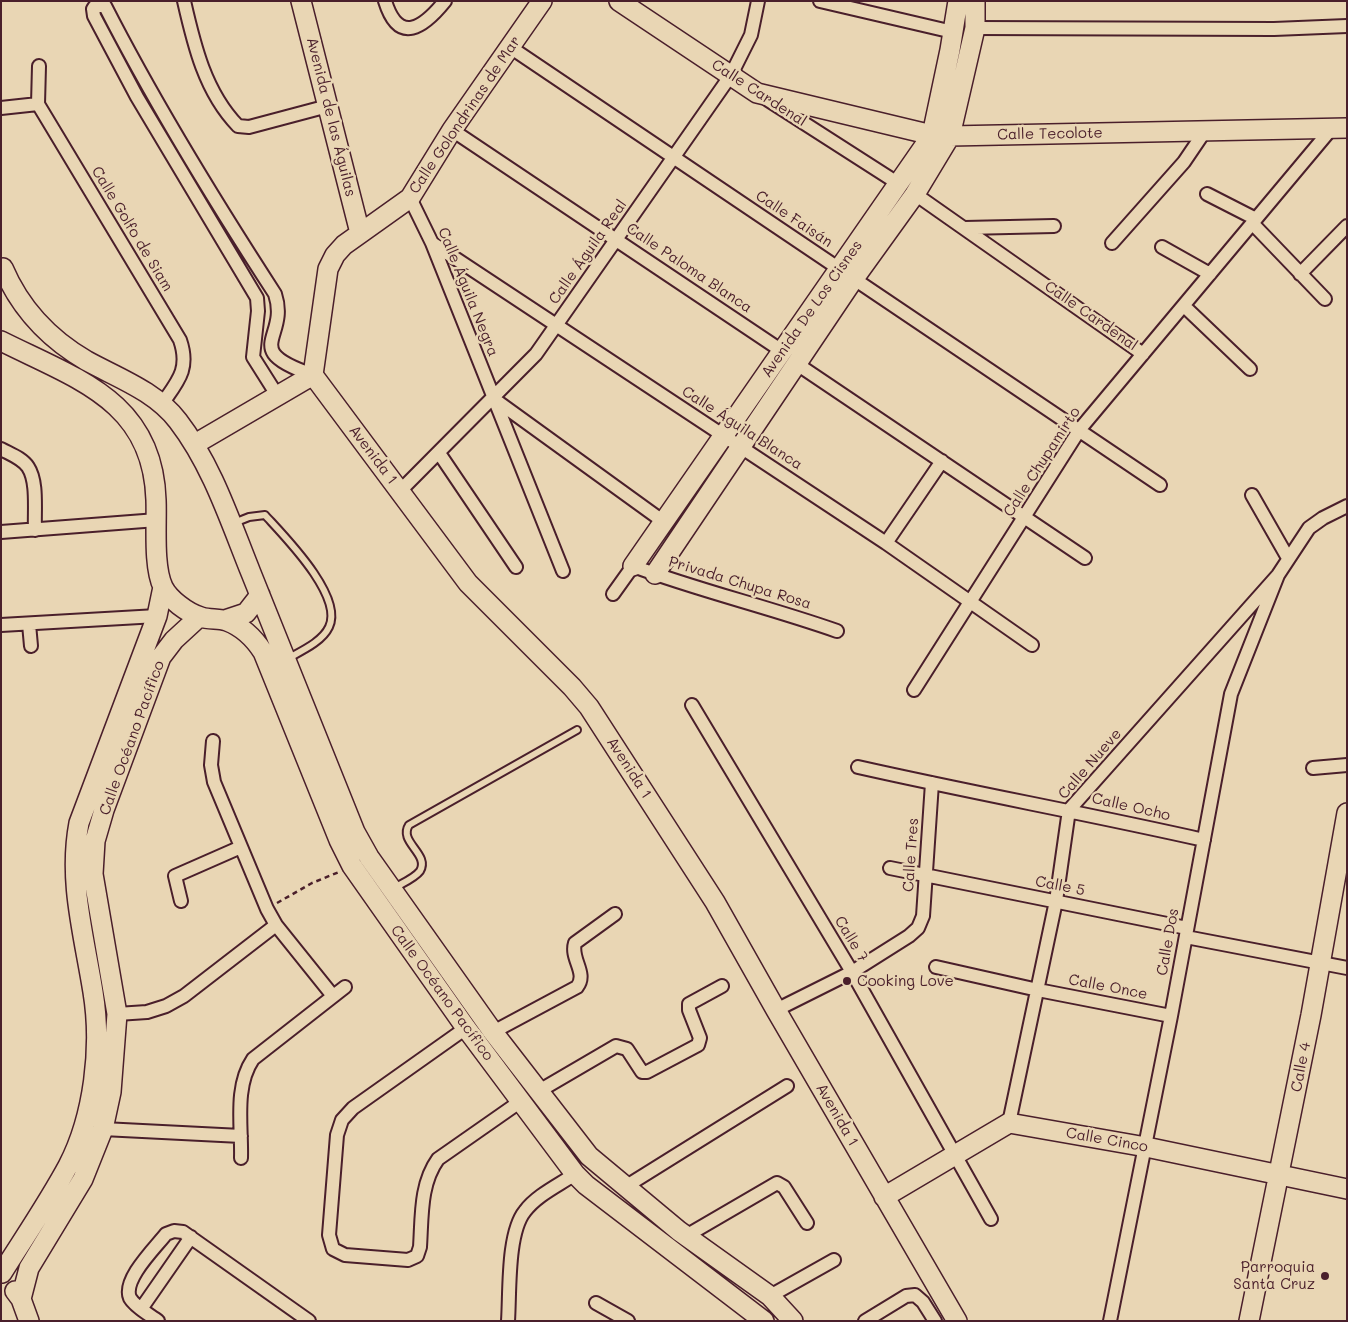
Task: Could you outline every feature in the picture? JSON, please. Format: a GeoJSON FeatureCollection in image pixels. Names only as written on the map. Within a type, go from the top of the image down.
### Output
{"type":"FeatureCollection","features":[{"type":"Feature","properties":{"kind":"street"},"geometry":{"type":"LineString","coordinates":[[184,1],[197,57],[230,117],[238,126],[249,126],[328,106]]}},
{"type":"Feature","properties":{"kind":"street","name":"Avenida de las Águilas"},"geometry":{"type":"LineString","coordinates":[[301,1],[360,233]]}},
{"type":"Feature","properties":{"kind":"street"},"geometry":{"type":"LineString","coordinates":[[385,1],[393,21],[403,27],[419,27],[430,19],[445,1]]}},
{"type":"Feature","properties":{"kind":"street","name":"Calle Golondrinas de Mar"},"geometry":{"type":"LineString","coordinates":[[313,375],[328,269],[334,255],[360,233],[410,198],[452,130],[542,1]]}},
{"type":"Feature","properties":{"kind":"street","name":"Calle Cardenal"},"geometry":{"type":"LineString","coordinates":[[619,1],[898,184]]}},
{"type":"Feature","properties":{"kind":"street","name":"Calle Águila Real"},"geometry":{"type":"LineString","coordinates":[[400,492],[494,399],[536,354],[731,75],[750,35],[758,1]]}},
{"type":"Feature","properties":{"kind":"street"},"geometry":{"type":"LineString","coordinates":[[820,1],[953,32]]}},
{"type":"Feature","properties":{"kind":"street","name":"Avenida De Los Cisnes"},"geometry":{"type":"LineString","coordinates":[[655,574],[797,364],[898,184],[941,136],[958,1]]}},
{"type":"Feature","properties":{"kind":"street","name":"Avenida De Los Cisnes"},"geometry":{"type":"LineString","coordinates":[[613,594],[725,436],[782,351],[915,194],[941,136],[975,28],[975,1]]}},
{"type":"Feature","properties":{"kind":"street"},"geometry":{"type":"LineString","coordinates":[[277,395],[256,364],[252,350],[258,311],[257,298],[137,97],[94,16],[93,9],[95,6],[102,4],[106,6],[148,90],[219,208],[275,294],[277,307],[272,348],[273,354],[281,362],[313,375]]}},
{"type":"Feature","properties":{"kind":"street"},"geometry":{"type":"LineString","coordinates":[[975,28],[1274,29],[1347,26]]}},
{"type":"Feature","properties":{"kind":"street","name":"Calle Faisán"},"geometry":{"type":"LineString","coordinates":[[510,47],[846,275],[1080,429],[1160,485]]}},
{"type":"Feature","properties":{"kind":"street"},"geometry":{"type":"LineString","coordinates":[[1,108],[38,104],[39,66]]}},
{"type":"Feature","properties":{"kind":"street"},"geometry":{"type":"LineString","coordinates":[[137,97],[148,90]]}},
{"type":"Feature","properties":{"kind":"street","name":"Calle Tecolote"},"geometry":{"type":"LineString","coordinates":[[757,93],[941,136],[1339,128]]}},
{"type":"Feature","properties":{"kind":"street","name":"Calle Golfo de Siam"},"geometry":{"type":"LineString","coordinates":[[38,104],[180,340],[185,354],[183,370],[162,404]]}},
{"type":"Feature","properties":{"kind":"street","name":"Calle Chupamirto"},"geometry":{"type":"LineString","coordinates":[[914,690],[1080,429],[1254,221],[1339,128]]}},
{"type":"Feature","properties":{"kind":"street","name":"Calle Paloma Blanca"},"geometry":{"type":"LineString","coordinates":[[452,130],[782,351]]}},
{"type":"Feature","properties":{"kind":"street"},"geometry":{"type":"LineString","coordinates":[[1112,243],[1184,162],[1205,131]]}},
{"type":"Feature","properties":{"kind":"street","name":"Calle Cardenal"},"geometry":{"type":"LineString","coordinates":[[915,194],[1143,354]]}},
{"type":"Feature","properties":{"kind":"street"},"geometry":{"type":"LineString","coordinates":[[1207,194],[1254,221],[1300,274],[1325,299]]}},
{"type":"Feature","properties":{"kind":"street","name":"Calle Águila Negra"},"geometry":{"type":"LineString","coordinates":[[410,198],[432,243],[563,571]]}},
{"type":"Feature","properties":{"kind":"street"},"geometry":{"type":"LineString","coordinates":[[207,216],[219,208]]}},
{"type":"Feature","properties":{"kind":"street"},"geometry":{"type":"LineString","coordinates":[[965,228],[1054,226]]}},
{"type":"Feature","properties":{"kind":"street"},"geometry":{"type":"LineString","coordinates":[[1300,274],[1347,226]]}},
{"type":"Feature","properties":{"kind":"street","name":"Calle Águila Blanca"},"geometry":{"type":"LineString","coordinates":[[432,243],[886,543],[1032,645]]}},
{"type":"Feature","properties":{"kind":"street"},"geometry":{"type":"LineString","coordinates":[[1162,248],[1210,274]]}},
{"type":"Feature","properties":{"kind":"street","name":"Calle Océano Pacífico"},"geometry":{"type":"LineString","coordinates":[[2,269],[12,289],[45,330],[86,360],[135,386],[162,404],[195,444],[231,524],[355,832],[392,890],[493,1032],[589,1156],[686,1236],[770,1296],[793,1321]]}},
{"type":"Feature","properties":{"kind":"street"},"geometry":{"type":"LineString","coordinates":[[257,298],[275,294]]}},
{"type":"Feature","properties":{"kind":"street"},"geometry":{"type":"LineString","coordinates":[[1184,306],[1250,369]]}},
{"type":"Feature","properties":{"kind":"street","name":"Calle Océano Pacífico"},"geometry":{"type":"LineString","coordinates":[[1,341],[100,392],[132,422],[146,443],[156,482],[159,572],[163,587],[157,616],[79,823],[75,844],[74,872],[77,904],[96,1015],[93,1085],[83,1127],[68,1166],[2,1273]]}},
{"type":"Feature","properties":{"kind":"street"},"geometry":{"type":"LineString","coordinates":[[262,374],[281,362]]}},
{"type":"Feature","properties":{"kind":"street"},"geometry":{"type":"LineString","coordinates":[[797,364],[1085,558]]}},
{"type":"Feature","properties":{"kind":"street"},"geometry":{"type":"LineString","coordinates":[[195,444],[313,375]]}},
{"type":"Feature","properties":{"kind":"street","name":"Avenida 1"},"geometry":{"type":"LineString","coordinates":[[313,375],[468,583],[572,686],[589,707],[716,902],[884,1198],[957,1321]]}},
{"type":"Feature","properties":{"kind":"street"},"geometry":{"type":"LineString","coordinates":[[494,399],[664,522]]}},
{"type":"Feature","properties":{"kind":"street"},"geometry":{"type":"LineString","coordinates":[[1,449],[19,458],[28,467],[33,481],[35,530]]}},
{"type":"Feature","properties":{"kind":"street"},"geometry":{"type":"LineString","coordinates":[[439,453],[516,567]]}},
{"type":"Feature","properties":{"kind":"street"},"geometry":{"type":"LineString","coordinates":[[886,543],[942,461]]}},
{"type":"Feature","properties":{"kind":"street"},"geometry":{"type":"LineString","coordinates":[[1252,495],[1288,558]]}},
{"type":"Feature","properties":{"kind":"street","name":"Calle Nueve"},"geometry":{"type":"LineString","coordinates":[[1009,1123],[1056,901],[1069,810],[1278,575],[1309,528],[1323,518],[1347,506]]}},
{"type":"Feature","properties":{"kind":"street"},"geometry":{"type":"LineString","coordinates":[[1,532],[157,520]]}},
{"type":"Feature","properties":{"kind":"street","name":"Privada Chupa Rosa"},"geometry":{"type":"LineString","coordinates":[[633,566],[697,588],[777,609],[837,631]]}},
{"type":"Feature","properties":{"kind":"street","name":"Calle Dos"},"geometry":{"type":"LineString","coordinates":[[1110,1321],[1146,1147],[1231,694],[1278,575]]}},
{"type":"Feature","properties":{"kind":"street","name":"Calle Océano Pacífico"},"geometry":{"type":"LineString","coordinates":[[163,587],[185,609],[199,617],[225,620],[253,637],[263,652],[339,840],[352,866],[466,1028],[575,1174],[586,1185],[764,1321]]}},
{"type":"Feature","properties":{"kind":"street"},"geometry":{"type":"LineString","coordinates":[[225,620],[246,613],[260,595]]}},
{"type":"Feature","properties":{"kind":"street"},"geometry":{"type":"LineString","coordinates":[[1,625],[157,616]]}},
{"type":"Feature","properties":{"kind":"street","name":"Calle Océano Pacífico"},"geometry":{"type":"LineString","coordinates":[[21,1299],[29,1268],[83,1179],[103,1129],[111,1092],[117,1014],[94,884],[96,841],[104,810],[162,657],[174,640],[199,617]]}},
{"type":"Feature","properties":{"kind":"street"},"geometry":{"type":"LineString","coordinates":[[29,624],[31,646]]}},
{"type":"Feature","properties":{"kind":"street","name":"Calle 7"},"geometry":{"type":"LineString","coordinates":[[692,705],[852,972],[991,1219]]}},
{"type":"Feature","properties":{"kind":"street"},"geometry":{"type":"LineString","coordinates":[[213,741],[212,765],[214,782],[267,909],[276,925],[333,996]]}},
{"type":"Feature","properties":{"kind":"street"},"geometry":{"type":"LineString","coordinates":[[1313,768],[1347,765]]}},
{"type":"Feature","properties":{"kind":"street","name":"Calle Ocho"},"geometry":{"type":"LineString","coordinates":[[858,767],[1204,840]]}},
{"type":"Feature","properties":{"kind":"street","name":"Calle Tres"},"geometry":{"type":"LineString","coordinates":[[852,972],[909,936],[918,928],[923,916],[932,784]]}},
{"type":"Feature","properties":{"kind":"street","name":"Calle 4"},"geometry":{"type":"LineString","coordinates":[[1249,1321],[1320,965],[1347,813]]}},
{"type":"Feature","properties":{"kind":"street"},"geometry":{"type":"LineString","coordinates":[[181,901],[175,876],[241,847]]}},
{"type":"Feature","properties":{"kind":"street","name":"Calle 5"},"geometry":{"type":"LineString","coordinates":[[890,868],[1056,901],[1186,932]]}},
{"type":"Feature","properties":{"kind":"street"},"geometry":{"type":"LineString","coordinates":[[493,1032],[577,987],[581,982],[582,975],[573,954],[575,943],[615,914]]}},
{"type":"Feature","properties":{"kind":"street"},"geometry":{"type":"LineString","coordinates":[[399,934],[416,922]]}},
{"type":"Feature","properties":{"kind":"street"},"geometry":{"type":"LineString","coordinates":[[93,1085],[107,1053],[117,1014],[147,1012],[166,1006],[184,996],[276,925]]}},
{"type":"Feature","properties":{"kind":"street"},"geometry":{"type":"LineString","coordinates":[[1186,932],[1320,965],[1347,968]]}},
{"type":"Feature","properties":{"kind":"street","name":"Calle Once"},"geometry":{"type":"LineString","coordinates":[[936,967],[1038,990],[1171,1016]]}},
{"type":"Feature","properties":{"kind":"street"},"geometry":{"type":"LineString","coordinates":[[776,1010],[852,972]]}},
{"type":"Feature","properties":{"kind":"street"},"geometry":{"type":"LineString","coordinates":[[539,1091],[616,1046],[627,1049],[642,1072],[647,1072],[698,1045],[700,1038],[689,1010],[689,1004],[722,986]]}},
{"type":"Feature","properties":{"kind":"street"},"geometry":{"type":"LineString","coordinates":[[241,1158],[242,1082],[246,1069],[253,1060],[345,987]]}},
{"type":"Feature","properties":{"kind":"street"},"geometry":{"type":"LineString","coordinates":[[466,1028],[353,1108],[342,1120],[336,1135],[329,1235],[333,1249],[345,1256],[408,1260],[417,1256],[420,1247],[424,1187],[428,1172],[438,1159],[521,1101]]}},
{"type":"Feature","properties":{"kind":"street"},"geometry":{"type":"LineString","coordinates":[[625,1187],[787,1086]]}},
{"type":"Feature","properties":{"kind":"street"},"geometry":{"type":"LineString","coordinates":[[884,1198],[1009,1123]]}},
{"type":"Feature","properties":{"kind":"street","name":"Calle Cinco"},"geometry":{"type":"LineString","coordinates":[[1009,1123],[1146,1147],[1347,1189]]}},
{"type":"Feature","properties":{"kind":"street"},"geometry":{"type":"LineString","coordinates":[[103,1129],[241,1136]]}},
{"type":"Feature","properties":{"kind":"street"},"geometry":{"type":"LineString","coordinates":[[508,1321],[516,1226],[524,1211],[534,1202],[575,1174]]}},
{"type":"Feature","properties":{"kind":"street"},"geometry":{"type":"LineString","coordinates":[[686,1236],[777,1183],[784,1187],[808,1223]]}},
{"type":"Feature","properties":{"kind":"street"},"geometry":{"type":"LineString","coordinates":[[158,1321],[130,1299],[128,1288],[131,1279],[166,1234],[174,1231],[183,1232],[309,1321]]}},
{"type":"Feature","properties":{"kind":"street"},"geometry":{"type":"LineString","coordinates":[[141,1309],[191,1238]]}},
{"type":"Feature","properties":{"kind":"street"},"geometry":{"type":"LineString","coordinates":[[770,1296],[834,1260]]}},
{"type":"Feature","properties":{"kind":"street"},"geometry":{"type":"LineString","coordinates":[[2,1273],[21,1299],[29,1321]]}},
{"type":"Feature","properties":{"kind":"street"},"geometry":{"type":"LineString","coordinates":[[865,1321],[906,1296],[915,1295],[923,1302],[935,1321]]}},
{"type":"Feature","properties":{"kind":"street"},"geometry":{"type":"LineString","coordinates":[[596,1303],[628,1321]]}},
{"type":"Feature","properties":{"kind":"lane"},"geometry":{"type":"LineString","coordinates":[[231,524],[249,517],[265,515],[296,550],[326,592],[331,610],[330,626],[321,638],[286,660]]}},
{"type":"Feature","properties":{"kind":"lane"},"geometry":{"type":"LineString","coordinates":[[392,890],[419,873],[422,866],[421,860],[406,837],[408,825],[577,730]]}},
{"type":"Feature","properties":{"kind":"path"},"geometry":{"type":"LineString","coordinates":[[267,909],[312,883],[352,866]]}},
{"type":"Feature","properties":{"kind":"place","name":"Cooking Love"},"geometry":{"type":"Point","coordinates":[847,981]}},
{"type":"Feature","properties":{"kind":"place","name":"Parroquia Santa Cruz"},"geometry":{"type":"Point","coordinates":[1325,1276]}}]}
